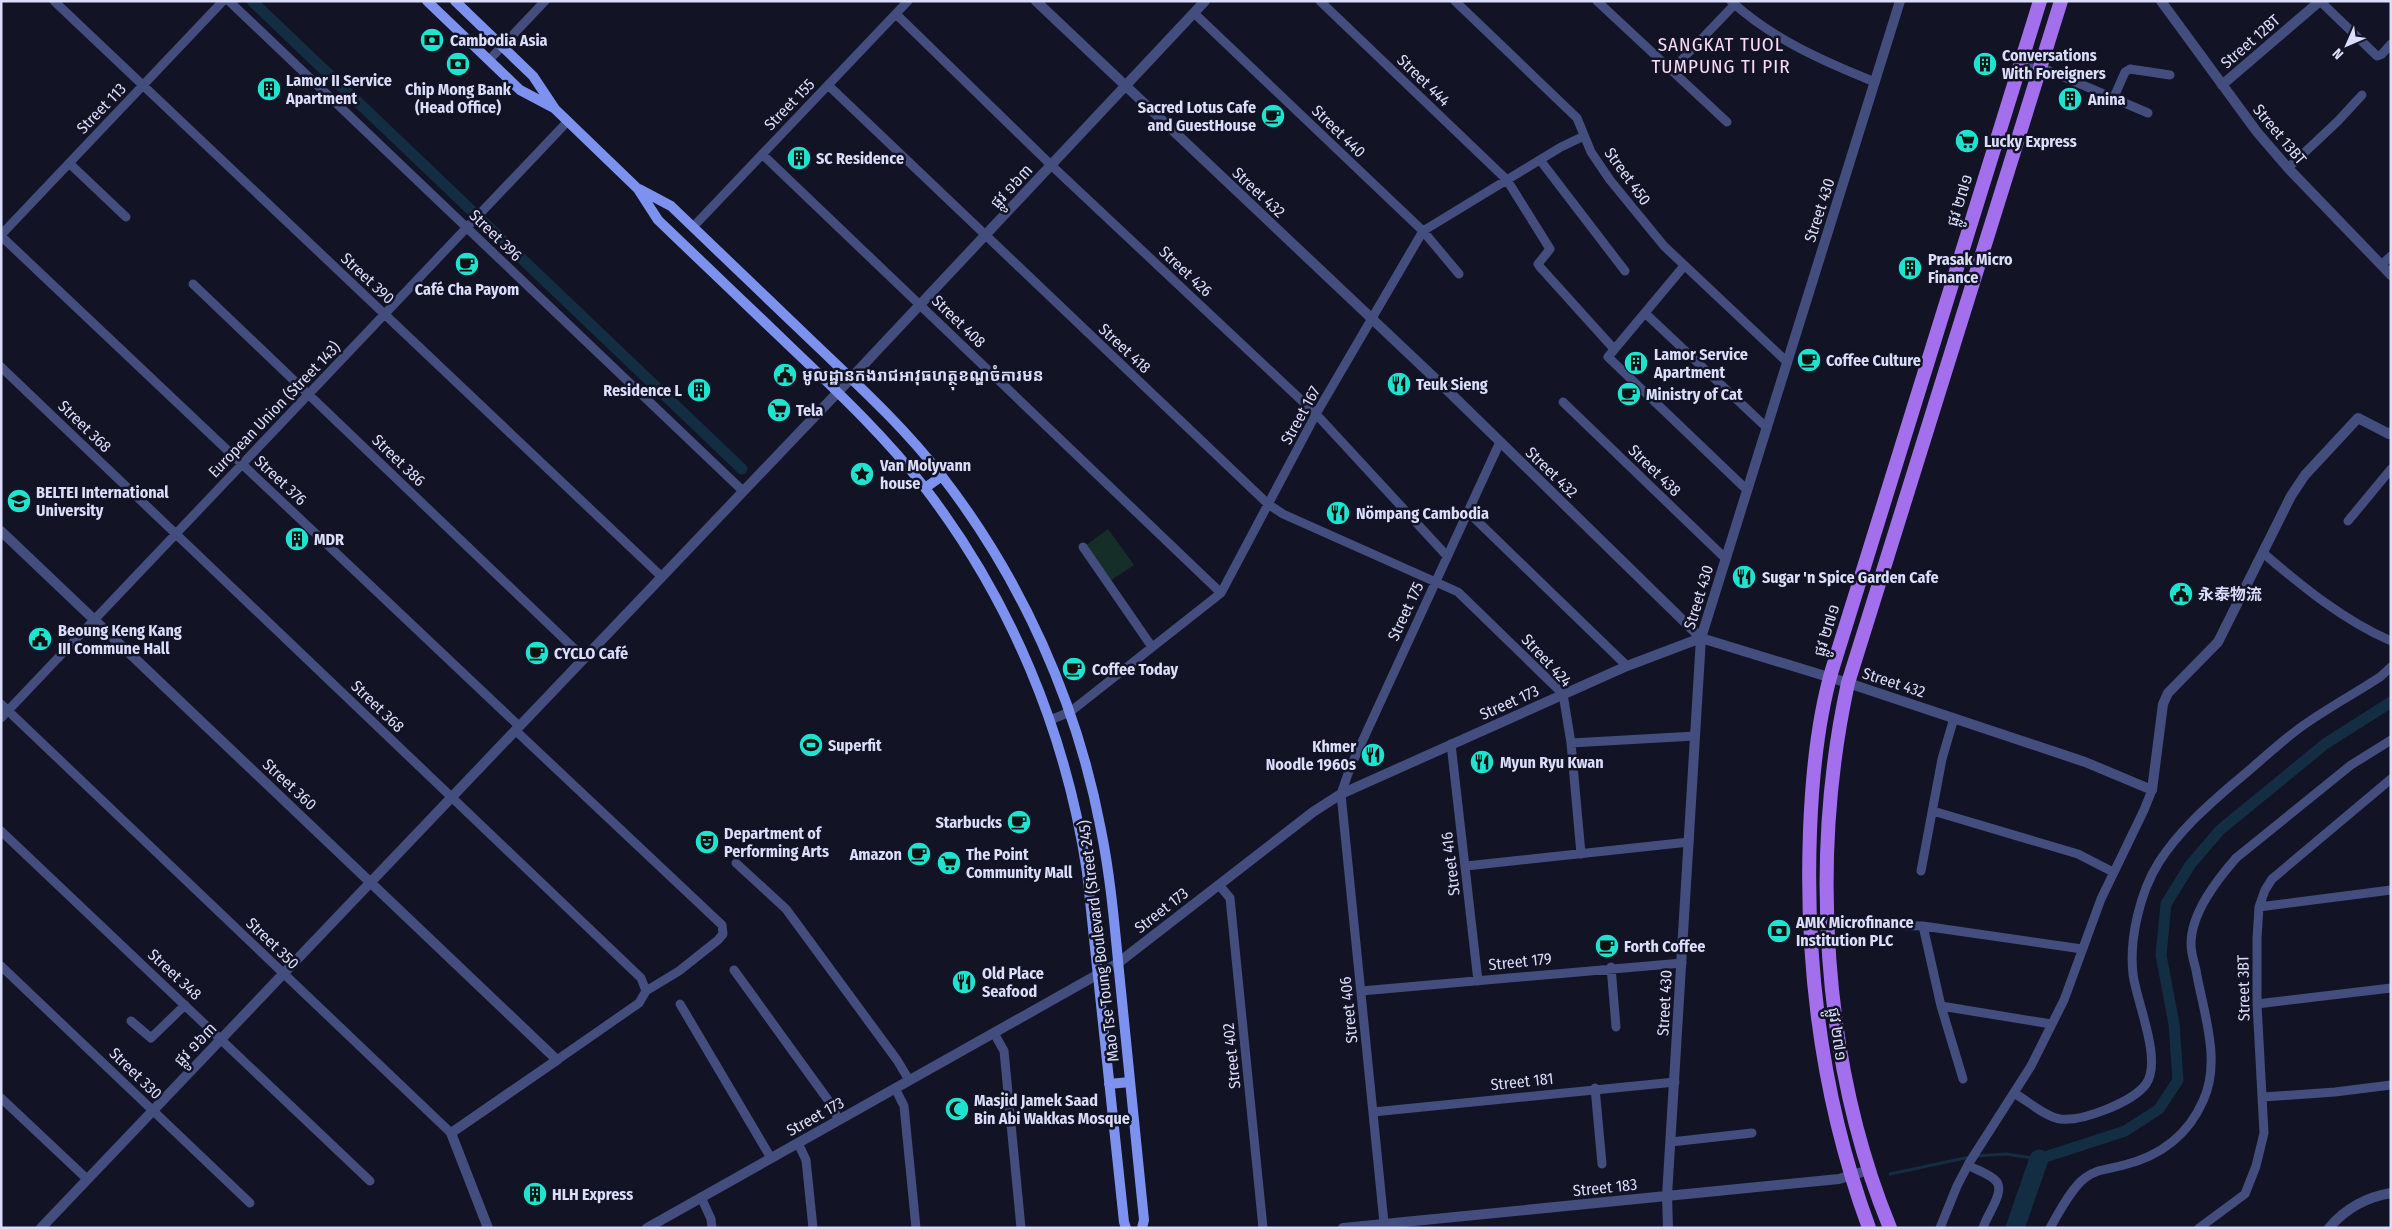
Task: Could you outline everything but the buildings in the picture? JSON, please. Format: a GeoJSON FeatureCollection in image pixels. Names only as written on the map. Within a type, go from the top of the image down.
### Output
{"type":"FeatureCollection","features":[{"type":"Feature","properties":{"kind":"main road","name":"Mao Tse Toung Boulevard (Street 245)"},"geometry":{"type":"LineString","coordinates":[[427,1],[520,90],[555,109]]}},
{"type":"Feature","properties":{"kind":"main road","name":"Mao Tse Toung Boulevard (Street 245)"},"geometry":{"type":"LineString","coordinates":[[455,1],[533,76],[555,109],[638,189],[658,220],[838,392],[898,454],[956,532],[997,599],[1037,682],[1070,783],[1082,834],[1126,1228]]}},
{"type":"Feature","properties":{"kind":"main road","name":"ផ្លូវ ២៧១"},"geometry":{"type":"LineString","coordinates":[[1869,1228],[1851,1176],[1828,1088],[1817,1026],[1809,924],[1812,786],[1819,729],[1830,678],[2040,1]]}},
{"type":"Feature","properties":{"kind":"main road","name":"ផ្លូវ ២៧១"},"geometry":{"type":"LineString","coordinates":[[1890,1228],[1869,1170],[1857,1129],[1841,1049],[1828,924],[1827,858],[1831,791],[1838,730],[1848,683],[2061,1]]}},
{"type":"Feature","properties":{"kind":"main road","name":"Mao Tse Toung Boulevard (Street 245)"},"geometry":{"type":"LineString","coordinates":[[638,189],[671,206],[851,378],[912,440],[942,476],[973,520],[1015,589],[1055,672],[1070,712],[1102,831],[1118,962],[1144,1220],[1142,1228]]}},
{"type":"Feature","properties":{"kind":"main road"},"geometry":{"type":"LineString","coordinates":[[925,488],[942,476]]}},
{"type":"Feature","properties":{"kind":"main road"},"geometry":{"type":"LineString","coordinates":[[1109,1084],[1130,1082]]}},
{"type":"Feature","properties":{"kind":"street","name":"Street 390"},"geometry":{"type":"LineString","coordinates":[[54,1],[662,577]]}},
{"type":"Feature","properties":{"kind":"street","name":"Street 113"},"geometry":{"type":"LineString","coordinates":[[1,235],[223,1]]}},
{"type":"Feature","properties":{"kind":"street","name":"Street 396"},"geometry":{"type":"LineString","coordinates":[[229,1],[743,491]]}},
{"type":"Feature","properties":{"kind":"street"},"geometry":{"type":"LineString","coordinates":[[488,60],[545,1]]}},
{"type":"Feature","properties":{"kind":"street","name":"Street 155"},"geometry":{"type":"LineString","coordinates":[[692,227],[908,1]]}},
{"type":"Feature","properties":{"kind":"street","name":"Street 432"},"geometry":{"type":"LineString","coordinates":[[1036,1],[1373,320],[1701,638],[1848,683],[2085,762],[2152,790]]}},
{"type":"Feature","properties":{"kind":"street","name":"ផ្លូវ ១៦៣"},"geometry":{"type":"LineString","coordinates":[[41,1228],[838,392],[1205,1]]}},
{"type":"Feature","properties":{"kind":"street","name":"Street 444"},"geometry":{"type":"LineString","coordinates":[[1320,1],[1507,180],[1550,249],[1538,264],[1611,353]]}},
{"type":"Feature","properties":{"kind":"street","name":"Street 450"},"geometry":{"type":"LineString","coordinates":[[1455,1],[1577,118],[1584,136],[1610,180],[1633,210],[1684,266],[1787,362]]}},
{"type":"Feature","properties":{"kind":"street"},"geometry":{"type":"LineString","coordinates":[[1597,1],[1727,122]]}},
{"type":"Feature","properties":{"kind":"street","name":"Street 430"},"geometry":{"type":"LineString","coordinates":[[1668,1228],[1667,1196],[1701,638],[1900,1]]}},
{"type":"Feature","properties":{"kind":"street","name":"Street 13BT"},"geometry":{"type":"LineString","coordinates":[[2161,1],[2222,85],[2288,168],[2391,275]]}},
{"type":"Feature","properties":{"kind":"street"},"geometry":{"type":"LineString","coordinates":[[2320,1],[2377,56],[2382,54],[2391,44]]}},
{"type":"Feature","properties":{"kind":"street","name":"Street 12BT"},"geometry":{"type":"LineString","coordinates":[[2222,85],[2320,1]]}},
{"type":"Feature","properties":{"kind":"street"},"geometry":{"type":"LineString","coordinates":[[1671,71],[1733,3],[1756,21],[1828,63],[1875,82]]}},
{"type":"Feature","properties":{"kind":"street","name":"Street 440"},"geometry":{"type":"LineString","coordinates":[[1194,13],[1422,231],[1459,274]]}},
{"type":"Feature","properties":{"kind":"street","name":"Street 426"},"geometry":{"type":"LineString","coordinates":[[896,14],[1051,166],[1316,414],[1447,556]]}},
{"type":"Feature","properties":{"kind":"street"},"geometry":{"type":"LineString","coordinates":[[2022,59],[2148,113]]}},
{"type":"Feature","properties":{"kind":"street"},"geometry":{"type":"LineString","coordinates":[[2114,97],[2125,72],[2130,69],[2170,75]]}},
{"type":"Feature","properties":{"kind":"street","name":"Street 418"},"geometry":{"type":"LineString","coordinates":[[828,85],[1268,504],[1283,514],[1436,581]]}},
{"type":"Feature","properties":{"kind":"street"},"geometry":{"type":"LineString","coordinates":[[2288,168],[2338,122],[2362,95]]}},
{"type":"Feature","properties":{"kind":"street","name":"European Union (Street 143)"},"geometry":{"type":"LineString","coordinates":[[1,718],[5,708],[95,619],[568,121]]}},
{"type":"Feature","properties":{"kind":"street"},"geometry":{"type":"LineString","coordinates":[[1422,231],[1540,160],[1584,136]]}},
{"type":"Feature","properties":{"kind":"street","name":"Street 408"},"geometry":{"type":"LineString","coordinates":[[762,154],[1221,593]]}},
{"type":"Feature","properties":{"kind":"street"},"geometry":{"type":"LineString","coordinates":[[1540,160],[1625,270]]}},
{"type":"Feature","properties":{"kind":"street"},"geometry":{"type":"LineString","coordinates":[[69,163],[126,217]]}},
{"type":"Feature","properties":{"kind":"street","name":"Street 167"},"geometry":{"type":"LineString","coordinates":[[1050,720],[1070,712],[1221,593],[1316,414],[1373,320],[1422,231]]}},
{"type":"Feature","properties":{"kind":"street","name":"Street 376"},"geometry":{"type":"LineString","coordinates":[[1,235],[722,926],[723,934],[718,940],[679,971],[646,991]]}},
{"type":"Feature","properties":{"kind":"street"},"geometry":{"type":"LineString","coordinates":[[2381,265],[2391,256]]}},
{"type":"Feature","properties":{"kind":"street"},"geometry":{"type":"LineString","coordinates":[[1684,266],[1611,353],[1747,490]]}},
{"type":"Feature","properties":{"kind":"street","name":"Street 386"},"geometry":{"type":"LineString","coordinates":[[193,284],[584,658]]}},
{"type":"Feature","properties":{"kind":"street"},"geometry":{"type":"LineString","coordinates":[[1645,313],[1767,428]]}},
{"type":"Feature","properties":{"kind":"street","name":"Street 368"},"geometry":{"type":"LineString","coordinates":[[1,368],[641,978],[646,991]]}},
{"type":"Feature","properties":{"kind":"street","name":"Street 438"},"geometry":{"type":"LineString","coordinates":[[1563,402],[1726,559]]}},
{"type":"Feature","properties":{"kind":"street"},"geometry":{"type":"LineString","coordinates":[[1940,1228],[1957,1186],[1975,1152],[2031,1066],[2064,1000],[2113,872],[2152,790],[2159,729],[2165,698],[2179,680],[2195,667],[2218,642],[2291,496],[2305,475],[2352,422],[2358,418],[2390,434]]}},
{"type":"Feature","properties":{"kind":"street","name":"Street 175"},"geometry":{"type":"LineString","coordinates":[[1341,794],[1350,768],[1500,442]]}},
{"type":"Feature","properties":{"kind":"street"},"geometry":{"type":"LineString","coordinates":[[2348,521],[2391,469]]}},
{"type":"Feature","properties":{"kind":"street"},"geometry":{"type":"LineString","coordinates":[[1468,512],[1627,666]]}},
{"type":"Feature","properties":{"kind":"street","name":"Street 360"},"geometry":{"type":"LineString","coordinates":[[1,531],[557,1060]]}},
{"type":"Feature","properties":{"kind":"street"},"geometry":{"type":"LineString","coordinates":[[1082,547],[1152,647]]}},
{"type":"Feature","properties":{"kind":"street"},"geometry":{"type":"LineString","coordinates":[[2263,553],[2304,589],[2366,630],[2391,641]]}},
{"type":"Feature","properties":{"kind":"street","name":"Street 424"},"geometry":{"type":"LineString","coordinates":[[1436,581],[1458,592],[1563,694],[1571,743],[1581,854]]}},
{"type":"Feature","properties":{"kind":"street","name":"Street 173"},"geometry":{"type":"LineString","coordinates":[[647,1228],[1118,962],[1313,812],[1341,794],[1627,666],[1701,638]]}},
{"type":"Feature","properties":{"kind":"street"},"geometry":{"type":"LineString","coordinates":[[2014,1093],[2061,1119],[2081,1118],[2119,1104],[2135,1095],[2146,1083],[2151,1068],[2150,1050],[2133,974],[2133,935],[2142,900],[2158,863],[2192,821],[2210,803],[2301,727],[2380,677],[2391,667]]}},
{"type":"Feature","properties":{"kind":"street","name":"Street 350"},"geometry":{"type":"LineString","coordinates":[[5,708],[451,1133],[488,1228]]}},
{"type":"Feature","properties":{"kind":"street"},"geometry":{"type":"LineString","coordinates":[[1921,871],[1942,759],[1954,718]]}},
{"type":"Feature","properties":{"kind":"street"},"geometry":{"type":"LineString","coordinates":[[1571,743],[1695,736]]}},
{"type":"Feature","properties":{"kind":"street"},"geometry":{"type":"LineString","coordinates":[[2050,1228],[2082,1179],[2094,1172],[2150,1158],[2172,1142],[2193,1121],[2204,1099],[2209,1079],[2211,1054],[2191,944],[2196,922],[2221,875],[2236,858],[2351,765],[2391,740]]}},
{"type":"Feature","properties":{"kind":"street","name":"Street 416"},"geometry":{"type":"LineString","coordinates":[[1451,744],[1478,981]]}},
{"type":"Feature","properties":{"kind":"street","name":"Street 3BT"},"geometry":{"type":"LineString","coordinates":[[2198,1228],[2245,1194],[2256,1166],[2264,1133],[2257,1004],[2259,907],[2265,890],[2272,878],[2391,779]]}},
{"type":"Feature","properties":{"kind":"street","name":"Street 406"},"geometry":{"type":"LineString","coordinates":[[1341,794],[1384,1224]]}},
{"type":"Feature","properties":{"kind":"street"},"geometry":{"type":"LineString","coordinates":[[1933,811],[2078,854],[2113,872]]}},
{"type":"Feature","properties":{"kind":"street","name":"Street 348"},"geometry":{"type":"LineString","coordinates":[[1,831],[370,1181]]}},
{"type":"Feature","properties":{"kind":"street"},"geometry":{"type":"LineString","coordinates":[[1466,866],[1689,842]]}},
{"type":"Feature","properties":{"kind":"street"},"geometry":{"type":"LineString","coordinates":[[736,863],[786,908],[897,1060],[909,1080]]}},
{"type":"Feature","properties":{"kind":"street","name":"Street 402"},"geometry":{"type":"LineString","coordinates":[[1219,884],[1230,898],[1263,1228]]}},
{"type":"Feature","properties":{"kind":"street"},"geometry":{"type":"LineString","coordinates":[[2259,907],[2391,890]]}},
{"type":"Feature","properties":{"kind":"street"},"geometry":{"type":"LineString","coordinates":[[1828,924],[1923,926],[2082,949]]}},
{"type":"Feature","properties":{"kind":"street"},"geometry":{"type":"LineString","coordinates":[[1923,926],[1941,1006],[1963,1079]]}},
{"type":"Feature","properties":{"kind":"street","name":"Street 179"},"geometry":{"type":"LineString","coordinates":[[1360,991],[1682,962]]}},
{"type":"Feature","properties":{"kind":"street","name":"Street 330"},"geometry":{"type":"LineString","coordinates":[[1,966],[250,1203]]}},
{"type":"Feature","properties":{"kind":"street"},"geometry":{"type":"LineString","coordinates":[[1611,967],[1616,1027]]}},
{"type":"Feature","properties":{"kind":"street"},"geometry":{"type":"LineString","coordinates":[[734,970],[828,1100],[839,1120]]}},
{"type":"Feature","properties":{"kind":"street"},"geometry":{"type":"LineString","coordinates":[[2257,1004],[2391,988]]}},
{"type":"Feature","properties":{"kind":"street"},"geometry":{"type":"LineString","coordinates":[[451,1133],[639,1003],[646,991]]}},
{"type":"Feature","properties":{"kind":"street"},"geometry":{"type":"LineString","coordinates":[[131,1021],[151,1038],[185,1004]]}},
{"type":"Feature","properties":{"kind":"street"},"geometry":{"type":"LineString","coordinates":[[680,1004],[771,1158]]}},
{"type":"Feature","properties":{"kind":"street"},"geometry":{"type":"LineString","coordinates":[[1941,1006],[2051,1024]]}},
{"type":"Feature","properties":{"kind":"street"},"geometry":{"type":"LineString","coordinates":[[994,1032],[1004,1051],[1021,1228]]}},
{"type":"Feature","properties":{"kind":"street","name":"Street 181"},"geometry":{"type":"LineString","coordinates":[[1373,1112],[1595,1088],[1675,1082]]}},
{"type":"Feature","properties":{"kind":"street"},"geometry":{"type":"LineString","coordinates":[[2263,1097],[2335,1092],[2391,1085]]}},
{"type":"Feature","properties":{"kind":"street"},"geometry":{"type":"LineString","coordinates":[[895,1088],[904,1106],[916,1228]]}},
{"type":"Feature","properties":{"kind":"street"},"geometry":{"type":"LineString","coordinates":[[1595,1088],[1602,1164]]}},
{"type":"Feature","properties":{"kind":"street"},"geometry":{"type":"LineString","coordinates":[[1,1098],[87,1179]]}},
{"type":"Feature","properties":{"kind":"street"},"geometry":{"type":"LineString","coordinates":[[1671,1142],[1752,1134]]}},
{"type":"Feature","properties":{"kind":"street"},"geometry":{"type":"LineString","coordinates":[[798,1143],[806,1160],[813,1228]]}},
{"type":"Feature","properties":{"kind":"street"},"geometry":{"type":"LineString","coordinates":[[1969,1164],[1996,1181],[2000,1188],[1998,1196],[1986,1216],[1983,1228]]}},
{"type":"Feature","properties":{"kind":"street","name":"Street 183"},"geometry":{"type":"LineString","coordinates":[[1343,1228],[1839,1179],[1869,1170]]}},
{"type":"Feature","properties":{"kind":"street"},"geometry":{"type":"LineString","coordinates":[[2329,1228],[2349,1209],[2376,1196],[2391,1193]]}},
{"type":"Feature","properties":{"kind":"street"},"geometry":{"type":"LineString","coordinates":[[701,1198],[711,1219],[712,1228]]}},
{"type":"Feature","properties":{"kind":"green space"},"geometry":{"type":"Polygon","coordinates":[[[1108,529],[1134,565],[1110,581],[1085,546],[1108,529]]]}},
{"type":"Feature","properties":{"kind":"waterway"},"geometry":{"type":"LineString","coordinates":[[252,1],[742,469]]}},
{"type":"Feature","properties":{"kind":"waterway"},"geometry":{"type":"LineString","coordinates":[[2039,1159],[2125,1131],[2159,1109],[2178,1080],[2174,1024],[2161,955],[2166,904],[2190,865],[2220,830],[2325,744],[2391,702]]}},
{"type":"Feature","properties":{"kind":"waterway"},"geometry":{"type":"LineString","coordinates":[[1976,1156],[2006,1154],[2039,1159]]}},
{"type":"Feature","properties":{"kind":"waterway"},"geometry":{"type":"LineString","coordinates":[[1890,1174],[1970,1157]]}},
{"type":"Feature","properties":{"kind":"waterway"},"geometry":{"type":"LineString","coordinates":[[2015,1228],[2039,1159]]}},
{"type":"Feature","properties":{"kind":"place","name":"Cambodia Asia"},"geometry":{"type":"Point","coordinates":[432,40]}},
{"type":"Feature","properties":{"kind":"place","name":"Chip Mong Bank (Head Office)"},"geometry":{"type":"Point","coordinates":[458,64]}},
{"type":"Feature","properties":{"kind":"place","name":"Conversations With Foreigners"},"geometry":{"type":"Point","coordinates":[1985,64]}},
{"type":"Feature","properties":{"kind":"place","name":"Lamor II Service Apartment"},"geometry":{"type":"Point","coordinates":[269,89]}},
{"type":"Feature","properties":{"kind":"place","name":"Anina"},"geometry":{"type":"Point","coordinates":[2070,99]}},
{"type":"Feature","properties":{"kind":"place","name":"Sacred Lotus Cafe and GuestHouse"},"geometry":{"type":"Point","coordinates":[1273,116]}},
{"type":"Feature","properties":{"kind":"place","name":"Lucky Express"},"geometry":{"type":"Point","coordinates":[1967,141]}},
{"type":"Feature","properties":{"kind":"place","name":"SC Residence"},"geometry":{"type":"Point","coordinates":[799,158]}},
{"type":"Feature","properties":{"kind":"place","name":"Café Cha Payom"},"geometry":{"type":"Point","coordinates":[467,264]}},
{"type":"Feature","properties":{"kind":"place","name":"Prasak Micro Finance"},"geometry":{"type":"Point","coordinates":[1910,268]}},
{"type":"Feature","properties":{"kind":"place","name":"Coffee Culture"},"geometry":{"type":"Point","coordinates":[1809,360]}},
{"type":"Feature","properties":{"kind":"place","name":"Lamor Service Apartment"},"geometry":{"type":"Point","coordinates":[1636,363]}},
{"type":"Feature","properties":{"kind":"place","name":"មូលដ្ឋានកងរាជអាវុធហត្ថុខណ្ឌចំការមន"},"geometry":{"type":"Point","coordinates":[785,375]}},
{"type":"Feature","properties":{"kind":"place","name":"Teuk Sieng"},"geometry":{"type":"Point","coordinates":[1399,384]}},
{"type":"Feature","properties":{"kind":"place","name":"Residence L"},"geometry":{"type":"Point","coordinates":[699,390]}},
{"type":"Feature","properties":{"kind":"place","name":"Ministry of Cat"},"geometry":{"type":"Point","coordinates":[1629,394]}},
{"type":"Feature","properties":{"kind":"place","name":"Tela"},"geometry":{"type":"Point","coordinates":[779,410]}},
{"type":"Feature","properties":{"kind":"place","name":"Van Molyvann house"},"geometry":{"type":"Point","coordinates":[862,474]}},
{"type":"Feature","properties":{"kind":"place","name":"BELTEI International University"},"geometry":{"type":"Point","coordinates":[19,501]}},
{"type":"Feature","properties":{"kind":"place","name":"Nömpang Cambodia"},"geometry":{"type":"Point","coordinates":[1338,513]}},
{"type":"Feature","properties":{"kind":"place","name":"MDR"},"geometry":{"type":"Point","coordinates":[297,539]}},
{"type":"Feature","properties":{"kind":"place","name":"Sugar 'n Spice Garden Cafe"},"geometry":{"type":"Point","coordinates":[1744,577]}},
{"type":"Feature","properties":{"kind":"place","name":"永泰物流"},"geometry":{"type":"Point","coordinates":[2181,594]}},
{"type":"Feature","properties":{"kind":"place","name":"Beoung Keng Kang III Commune Hall"},"geometry":{"type":"Point","coordinates":[40,639]}},
{"type":"Feature","properties":{"kind":"place","name":"CYCLO Café"},"geometry":{"type":"Point","coordinates":[537,653]}},
{"type":"Feature","properties":{"kind":"place","name":"Coffee Today"},"geometry":{"type":"Point","coordinates":[1074,669]}},
{"type":"Feature","properties":{"kind":"place","name":"Superfit"},"geometry":{"type":"Point","coordinates":[811,745]}},
{"type":"Feature","properties":{"kind":"place","name":"Khmer Noodle 1960s"},"geometry":{"type":"Point","coordinates":[1373,755]}},
{"type":"Feature","properties":{"kind":"place","name":"Myun Ryu Kwan"},"geometry":{"type":"Point","coordinates":[1482,762]}},
{"type":"Feature","properties":{"kind":"place","name":"Starbucks"},"geometry":{"type":"Point","coordinates":[1019,822]}},
{"type":"Feature","properties":{"kind":"place","name":"Department of Performing Arts"},"geometry":{"type":"Point","coordinates":[707,842]}},
{"type":"Feature","properties":{"kind":"place","name":"Amazon"},"geometry":{"type":"Point","coordinates":[919,854]}},
{"type":"Feature","properties":{"kind":"place","name":"The Point Community Mall"},"geometry":{"type":"Point","coordinates":[949,863]}},
{"type":"Feature","properties":{"kind":"place","name":"AMK Microfinance Institution PLC"},"geometry":{"type":"Point","coordinates":[1779,931]}},
{"type":"Feature","properties":{"kind":"place","name":"Forth Coffee"},"geometry":{"type":"Point","coordinates":[1607,946]}},
{"type":"Feature","properties":{"kind":"place","name":"Old Place Seafood"},"geometry":{"type":"Point","coordinates":[964,982]}},
{"type":"Feature","properties":{"kind":"place","name":"Masjid Jamek Saad Bin Abi Wakkas Mosque"},"geometry":{"type":"Point","coordinates":[957,1109]}},
{"type":"Feature","properties":{"kind":"place","name":"HLH Express"},"geometry":{"type":"Point","coordinates":[535,1194]}},
{"type":"Feature","properties":{"kind":"district","name":"SANGKAT TUOL TUMPUNG TI PIR"},"geometry":{"type":"Point","coordinates":[1721,55]}}]}
